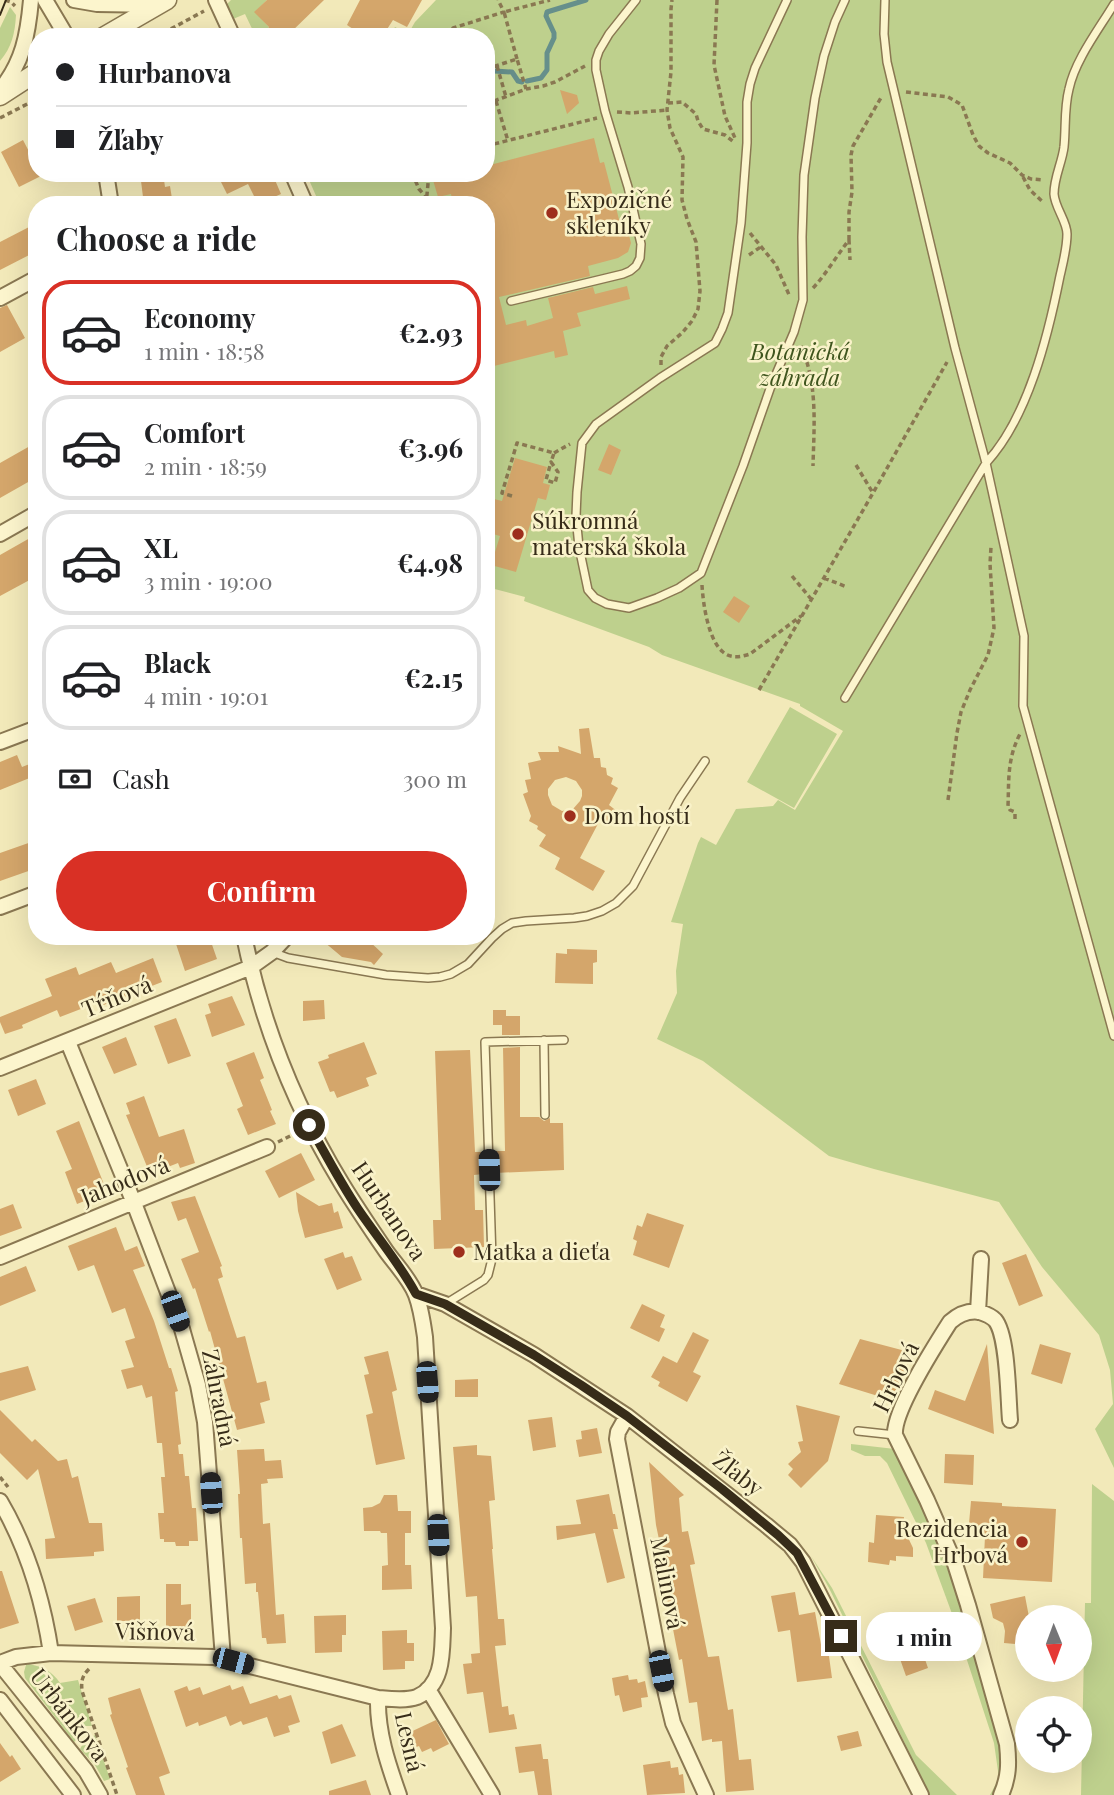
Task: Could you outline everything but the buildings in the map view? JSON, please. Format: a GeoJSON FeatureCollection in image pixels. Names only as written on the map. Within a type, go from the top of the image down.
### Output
{"type":"FeatureCollection","features":[{"type":"Feature","properties":{"kind":"street"},"geometry":{"type":"LineString","coordinates":[[28,28],[31,0]]}},
{"type":"Feature","properties":{"kind":"street"},"geometry":{"type":"LineString","coordinates":[[46,0],[62,28]]}},
{"type":"Feature","properties":{"kind":"street"},"geometry":{"type":"LineString","coordinates":[[74,0],[97,4],[163,3]]}},
{"type":"Feature","properties":{"kind":"street"},"geometry":{"type":"LineString","coordinates":[[217,2],[229,28]]}},
{"type":"Feature","properties":{"kind":"street"},"geometry":{"type":"LineString","coordinates":[[119,28],[163,3]]}},
{"type":"Feature","properties":{"kind":"street"},"geometry":{"type":"LineString","coordinates":[[0,90],[14,70],[28,30]]}},
{"type":"Feature","properties":{"kind":"street"},"geometry":{"type":"LineString","coordinates":[[0,96],[28,78]]}},
{"type":"Feature","properties":{"kind":"street"},"geometry":{"type":"LineString","coordinates":[[0,298],[28,283]]}},
{"type":"Feature","properties":{"kind":"street"},"geometry":{"type":"LineString","coordinates":[[0,534],[28,518]]}},
{"type":"Feature","properties":{"kind":"street"},"geometry":{"type":"LineString","coordinates":[[0,743],[28,732]]}},
{"type":"Feature","properties":{"kind":"street"},"geometry":{"type":"LineString","coordinates":[[0,906],[28,895]]}},
{"type":"Feature","properties":{"kind":"street","name":"Hurbanova"},"geometry":{"type":"LineString","coordinates":[[246,945],[271,1035],[299,1105],[341,1183],[410,1283],[421,1314],[425,1337],[443,1628],[442,1660],[436,1679],[428,1689]]}},
{"type":"Feature","properties":{"kind":"street","name":"Tŕňová"},"geometry":{"type":"LineString","coordinates":[[0,1068],[251,967],[278,945]]}},
{"type":"Feature","properties":{"kind":"street","name":"Záhradná"},"geometry":{"type":"LineString","coordinates":[[68,1042],[182,1329],[198,1385],[205,1422],[223,1658]]}},
{"type":"Feature","properties":{"kind":"street","name":"Jahodová"},"geometry":{"type":"LineString","coordinates":[[0,1257],[267,1147]]}},
{"type":"Feature","properties":{"kind":"street"},"geometry":{"type":"LineString","coordinates":[[981,1259],[978,1312],[994,1319],[1002,1334],[1010,1419]]}},
{"type":"Feature","properties":{"kind":"street","name":"Žľaby"},"geometry":{"type":"LineString","coordinates":[[416,1294],[445,1304],[534,1355],[627,1416],[782,1538],[797,1553],[921,1795]]}},
{"type":"Feature","properties":{"kind":"street","name":"Hrbová"},"geometry":{"type":"LineString","coordinates":[[978,1312],[959,1315],[950,1322],[899,1413],[895,1435],[955,1564],[968,1605],[1007,1744],[1009,1767],[1007,1783],[1001,1795]]}},
{"type":"Feature","properties":{"kind":"street","name":"Malinová"},"geometry":{"type":"LineString","coordinates":[[627,1416],[617,1439],[666,1695],[673,1723],[706,1795]]}},
{"type":"Feature","properties":{"kind":"street","name":"Urbánkova"},"geometry":{"type":"LineString","coordinates":[[0,1501],[19,1535],[27,1557],[47,1626],[51,1653]]}},
{"type":"Feature","properties":{"kind":"street","name":"Višňová"},"geometry":{"type":"LineString","coordinates":[[0,1664],[16,1657],[51,1653],[199,1656],[223,1658],[378,1698],[416,1697],[428,1689]]}},
{"type":"Feature","properties":{"kind":"street","name":"Urbánkova"},"geometry":{"type":"LineString","coordinates":[[0,1664],[90,1777],[100,1795]]}},
{"type":"Feature","properties":{"kind":"street"},"geometry":{"type":"LineString","coordinates":[[428,1689],[492,1795]]}},
{"type":"Feature","properties":{"kind":"street","name":"Lesná"},"geometry":{"type":"LineString","coordinates":[[378,1698],[377,1718],[399,1795]]}},
{"type":"Feature","properties":{"kind":"street","name":"Urbánkova"},"geometry":{"type":"LineString","coordinates":[[0,1700],[73,1795]]}},
{"type":"Feature","properties":{"kind":"lane"},"geometry":{"type":"LineString","coordinates":[[511,301],[623,274],[631,271],[640,258],[641,244],[628,187],[605,113],[596,71],[598,51],[636,0]]}},
{"type":"Feature","properties":{"kind":"lane"},"geometry":{"type":"LineString","coordinates":[[788,0],[750,84],[741,223],[728,313],[722,330],[715,342],[596,424],[582,443],[576,516],[579,547],[588,590],[595,598],[607,604],[629,607],[657,598],[679,588],[701,573],[794,332],[803,300],[804,175],[824,56],[845,0]]}},
{"type":"Feature","properties":{"kind":"lane"},"geometry":{"type":"LineString","coordinates":[[885,0],[887,62],[955,348],[993,490],[1024,636],[1023,706],[1114,1036]]}},
{"type":"Feature","properties":{"kind":"lane"},"geometry":{"type":"LineString","coordinates":[[845,698],[999,449],[1033,378],[1054,309],[1067,232],[1054,197],[1055,181],[1064,148],[1065,109],[1069,86],[1114,4]]}},
{"type":"Feature","properties":{"kind":"lane"},"geometry":{"type":"LineString","coordinates":[[495,936],[513,923],[587,916],[602,911],[625,896],[680,799],[705,761]]}},
{"type":"Feature","properties":{"kind":"lane"},"geometry":{"type":"LineString","coordinates":[[272,951],[288,958],[386,975],[429,978],[451,975],[460,970],[486,945]]}},
{"type":"Feature","properties":{"kind":"lane"},"geometry":{"type":"LineString","coordinates":[[544,1040],[545,1115]]}},
{"type":"Feature","properties":{"kind":"lane"},"geometry":{"type":"LineString","coordinates":[[445,1304],[479,1284],[491,1268],[485,1042],[564,1040]]}},
{"type":"Feature","properties":{"kind":"lane"},"geometry":{"type":"LineString","coordinates":[[858,1431],[895,1435]]}},
{"type":"Feature","properties":{"kind":"path"},"geometry":{"type":"LineString","coordinates":[[498,0],[504,12],[526,89]]}},
{"type":"Feature","properties":{"kind":"path"},"geometry":{"type":"LineString","coordinates":[[453,28],[550,0]]}},
{"type":"Feature","properties":{"kind":"path"},"geometry":{"type":"LineString","coordinates":[[660,378],[661,357],[667,346],[692,321],[698,309],[700,290],[696,242],[682,200],[683,157],[670,128],[667,110],[671,72],[672,0]]}},
{"type":"Feature","properties":{"kind":"path"},"geometry":{"type":"LineString","coordinates":[[668,103],[682,102],[696,114],[704,129],[725,135],[737,145],[725,116],[715,65],[717,0]]}},
{"type":"Feature","properties":{"kind":"path"},"geometry":{"type":"LineString","coordinates":[[172,28],[217,2]]}},
{"type":"Feature","properties":{"kind":"path"},"geometry":{"type":"LineString","coordinates":[[506,97],[497,66],[517,59]]}},
{"type":"Feature","properties":{"kind":"path"},"geometry":{"type":"LineString","coordinates":[[508,141],[496,101],[526,89],[555,82],[596,60]]}},
{"type":"Feature","properties":{"kind":"path"},"geometry":{"type":"LineString","coordinates":[[850,260],[849,212],[853,146],[882,97],[893,89],[948,97],[962,105],[972,135],[979,146],[1010,163],[1041,202],[1058,209]]}},
{"type":"Feature","properties":{"kind":"path"},"geometry":{"type":"LineString","coordinates":[[0,118],[28,104]]}},
{"type":"Feature","properties":{"kind":"path"},"geometry":{"type":"LineString","coordinates":[[495,144],[605,113],[667,110]]}},
{"type":"Feature","properties":{"kind":"path"},"geometry":{"type":"LineString","coordinates":[[1022,175],[1031,179]]}},
{"type":"Feature","properties":{"kind":"path"},"geometry":{"type":"LineString","coordinates":[[741,223],[776,265],[798,315]]}},
{"type":"Feature","properties":{"kind":"path"},"geometry":{"type":"LineString","coordinates":[[803,300],[849,240]]}},
{"type":"Feature","properties":{"kind":"path"},"geometry":{"type":"LineString","coordinates":[[794,332],[807,361],[813,390],[813,466]]}},
{"type":"Feature","properties":{"kind":"path"},"geometry":{"type":"LineString","coordinates":[[759,690],[955,348]]}},
{"type":"Feature","properties":{"kind":"path"},"geometry":{"type":"LineString","coordinates":[[551,462],[558,472],[555,483],[547,480],[551,462],[554,453],[576,441]]}},
{"type":"Feature","properties":{"kind":"path"},"geometry":{"type":"LineString","coordinates":[[512,496],[502,493],[517,443],[554,453]]}},
{"type":"Feature","properties":{"kind":"path"},"geometry":{"type":"LineString","coordinates":[[856,465],[873,493]]}},
{"type":"Feature","properties":{"kind":"path"},"geometry":{"type":"LineString","coordinates":[[948,800],[961,712],[988,655],[994,628],[990,564],[992,539]]}},
{"type":"Feature","properties":{"kind":"path"},"geometry":{"type":"LineString","coordinates":[[701,573],[704,610],[718,647],[729,656],[750,654],[803,615]]}},
{"type":"Feature","properties":{"kind":"path"},"geometry":{"type":"LineString","coordinates":[[792,576],[811,599]]}},
{"type":"Feature","properties":{"kind":"path"},"geometry":{"type":"LineString","coordinates":[[824,578],[847,586]]}},
{"type":"Feature","properties":{"kind":"path"},"geometry":{"type":"LineString","coordinates":[[1015,819],[1016,812],[1008,807],[1008,777],[1013,748],[1027,720]]}},
{"type":"Feature","properties":{"kind":"path"},"geometry":{"type":"LineString","coordinates":[[267,1147],[299,1131]]}},
{"type":"Feature","properties":{"kind":"path"},"geometry":{"type":"LineString","coordinates":[[0,1477],[14,1495]]}},
{"type":"Feature","properties":{"kind":"path"},"geometry":{"type":"LineString","coordinates":[[101,1654],[101,1664],[85,1673],[81,1685],[117,1795]]}},
{"type":"Feature","properties":{"kind":"green space"},"geometry":{"type":"Polygon","coordinates":[[[231,0],[267,0],[255,12],[269,27],[252,28],[245,14],[233,19],[225,6],[231,0]]]}},
{"type":"Feature","properties":{"kind":"green space","name":"Botanická záhrada"},"geometry":{"type":"Polygon","coordinates":[[[436,0],[1114,0],[1114,1468],[1095,1429],[1113,1404],[1110,1370],[1099,1335],[1042,1267],[999,1202],[829,1156],[703,1061],[657,1039],[677,993],[676,971],[683,924],[671,922],[701,837],[716,845],[736,809],[773,806],[778,800],[795,810],[843,731],[800,704],[662,655],[649,647],[524,601],[525,597],[495,589],[495,196],[316,196],[310,182],[495,182],[495,28],[412,28],[436,0]]]}},
{"type":"Feature","properties":{"kind":"green space"},"geometry":{"type":"Polygon","coordinates":[[[10,7],[16,15],[14,34],[0,61],[0,28],[10,7]]]}},
{"type":"Feature","properties":{"kind":"green space"},"geometry":{"type":"Polygon","coordinates":[[[790,707],[837,734],[794,808],[747,782],[790,707]]]}},
{"type":"Feature","properties":{"kind":"green space"},"geometry":{"type":"Polygon","coordinates":[[[851,1444],[895,1449],[935,1531],[962,1600],[968,1646],[976,1659],[1000,1739],[1004,1764],[996,1795],[990,1795],[999,1778],[994,1743],[926,1543],[887,1463],[880,1456],[865,1456],[851,1450],[851,1444]]]}},
{"type":"Feature","properties":{"kind":"green space"},"geometry":{"type":"Polygon","coordinates":[[[1092,1484],[1114,1501],[1114,1795],[1081,1795],[1081,1773],[1092,1773],[1092,1696],[1083,1696],[1083,1682],[1092,1682],[1092,1605],[1085,1605],[1091,1603],[1092,1484]]]}},
{"type":"Feature","properties":{"kind":"green space"},"geometry":{"type":"Polygon","coordinates":[[[811,1556],[832,1588],[916,1755],[957,1795],[930,1795],[811,1556]]]}},
{"type":"Feature","properties":{"kind":"green space"},"geometry":{"type":"Polygon","coordinates":[[[26,1665],[47,1670],[60,1683],[78,1680],[92,1726],[78,1730],[80,1737],[74,1742],[25,1678],[26,1665]]]}},
{"type":"Feature","properties":{"kind":"green space"},"geometry":{"type":"Polygon","coordinates":[[[95,1735],[110,1779],[104,1781],[95,1765],[80,1749],[84,1742],[95,1735]]]}},
{"type":"Feature","properties":{"kind":"waterway"},"geometry":{"type":"LineString","coordinates":[[527,81],[541,78],[547,70],[547,53],[554,38],[547,12],[586,0]]}},
{"type":"Feature","properties":{"kind":"waterway"},"geometry":{"type":"LineString","coordinates":[[495,71],[512,72],[518,81],[522,82]]}},
{"type":"Feature","properties":{"kind":"tram line"},"geometry":{"type":"LineString","coordinates":[[0,15],[6,0]]}},
{"type":"Feature","properties":{"kind":"place","name":"Expozičné skleníky"},"geometry":{"type":"Point","coordinates":[552,213]}},
{"type":"Feature","properties":{"kind":"place","name":"Súkromná materská škola"},"geometry":{"type":"Point","coordinates":[518,534]}},
{"type":"Feature","properties":{"kind":"place","name":"Dom hostí"},"geometry":{"type":"Point","coordinates":[570,816]}},
{"type":"Feature","properties":{"kind":"place","name":"Matka a dieťa"},"geometry":{"type":"Point","coordinates":[459,1252]}},
{"type":"Feature","properties":{"kind":"place","name":"Rezidencia Hrbová"},"geometry":{"type":"Point","coordinates":[1022,1542]}},
{"type":"Feature","properties":{"kind":"route"},"geometry":{"type":"LineString","coordinates":[[309,1125],[341,1183],[416,1294],[445,1304],[534,1355],[627,1416],[737,1501],[797,1553],[841,1636]]}}]}
